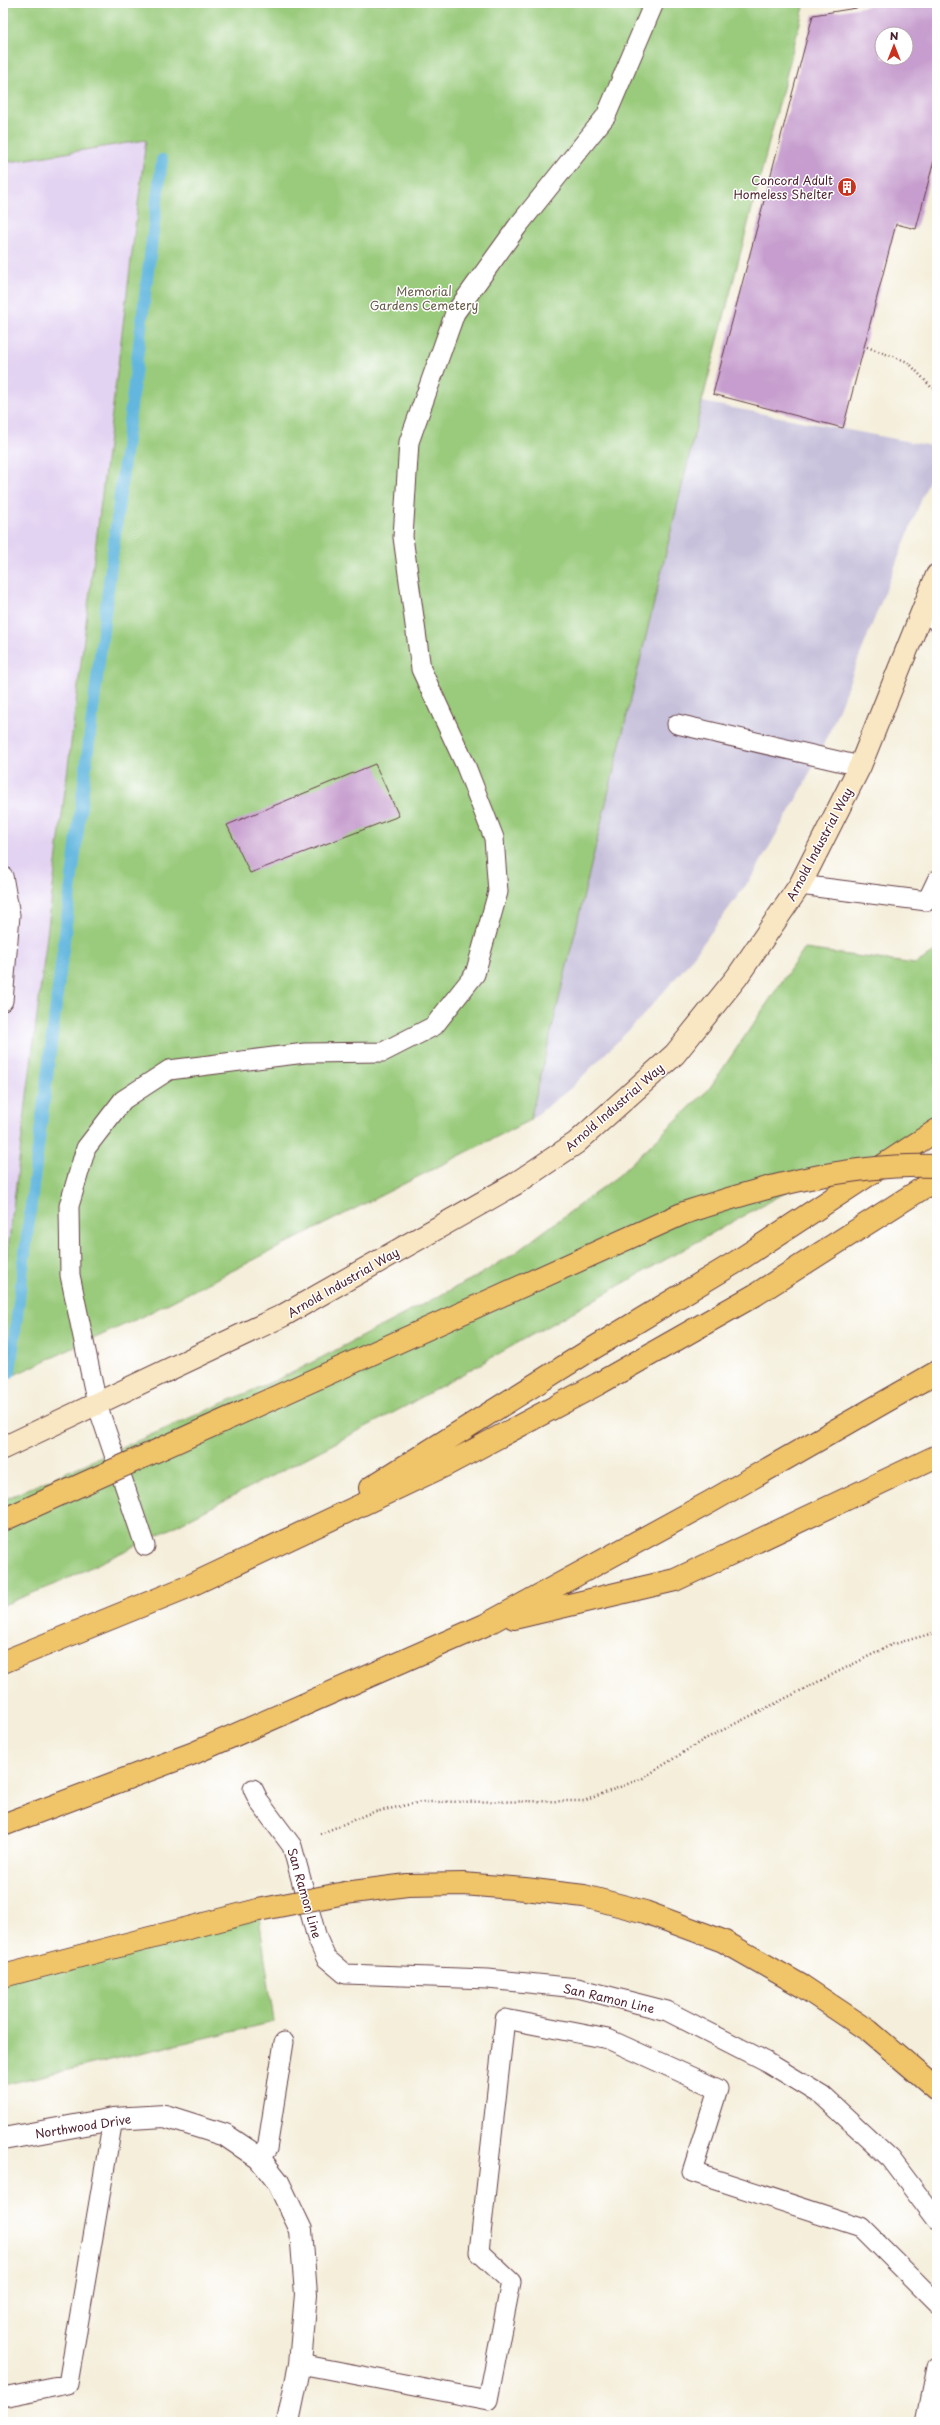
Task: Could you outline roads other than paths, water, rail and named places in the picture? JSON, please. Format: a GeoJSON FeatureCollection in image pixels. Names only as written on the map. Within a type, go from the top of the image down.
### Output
{"type":"FeatureCollection","features":[{"type":"Feature","properties":{"kind":"highway"},"geometry":{"type":"LineString","coordinates":[[281,1544],[587,1352],[736,1262],[937,1130]]}},
{"type":"Feature","properties":{"kind":"highway"},"geometry":{"type":"LineString","coordinates":[[3,1520],[684,1213],[744,1193],[806,1179],[868,1170],[937,1166]]}},
{"type":"Feature","properties":{"kind":"highway"},"geometry":{"type":"LineString","coordinates":[[3,1662],[152,1602],[281,1544],[446,1465],[598,1384],[755,1295],[937,1178]]}},
{"type":"Feature","properties":{"kind":"highway"},"geometry":{"type":"LineString","coordinates":[[3,1825],[194,1752],[485,1625],[710,1502],[937,1372]]}},
{"type":"Feature","properties":{"kind":"highway"},"geometry":{"type":"LineString","coordinates":[[485,1625],[675,1580],[937,1456]]}},
{"type":"Feature","properties":{"kind":"highway"},"geometry":{"type":"LineString","coordinates":[[3,1976],[258,1910],[345,1893],[407,1885],[463,1884],[584,1896],[645,1912],[723,1941],[802,1986],[869,2031],[937,2089]]}},
{"type":"Feature","properties":{"kind":"street","name":"Arnold Industrial Way"},"geometry":{"type":"LineString","coordinates":[[3,1448],[284,1315],[515,1184],[576,1143],[675,1054],[737,977],[800,884],[860,766],[930,615],[937,575]]}},
{"type":"Feature","properties":{"kind":"street","name":"Northwood Drive"},"geometry":{"type":"LineString","coordinates":[[3,2139],[112,2119],[165,2116],[225,2135],[259,2158],[278,2182],[301,2230],[306,2294],[300,2364],[288,2422]]}},
{"type":"Feature","properties":{"kind":"lane"},"geometry":{"type":"LineString","coordinates":[[145,1546],[97,1404],[70,1275],[69,1206],[86,1148],[123,1100],[170,1070],[305,1053],[384,1052],[434,1026],[475,974],[498,892],[494,838],[465,764],[421,669],[403,537],[409,442],[455,313],[517,227],[606,116],[654,3]]}},
{"type":"Feature","properties":{"kind":"lane"},"geometry":{"type":"LineString","coordinates":[[677,724],[860,766]]}},
{"type":"Feature","properties":{"kind":"lane"},"geometry":{"type":"LineString","coordinates":[[3,876],[10,915],[3,1000]]}},
{"type":"Feature","properties":{"kind":"lane"},"geometry":{"type":"LineString","coordinates":[[800,884],[927,901],[937,880]]}},
{"type":"Feature","properties":{"kind":"lane","name":"San Ramon Line"},"geometry":{"type":"LineString","coordinates":[[253,1789],[260,1803],[292,1846],[317,1938],[326,1958],[345,1974],[488,1979],[577,1988],[667,2011],[767,2062],[823,2096],[891,2159],[937,2220]]}},
{"type":"Feature","properties":{"kind":"lane"},"geometry":{"type":"LineString","coordinates":[[300,2364],[488,2400],[511,2282],[479,2252],[506,2018],[608,2039],[718,2089],[692,2172],[861,2227],[937,2303]]}},
{"type":"Feature","properties":{"kind":"lane"},"geometry":{"type":"LineString","coordinates":[[259,2158],[267,2149],[284,2042]]}},
{"type":"Feature","properties":{"kind":"lane"},"geometry":{"type":"LineString","coordinates":[[3,2397],[68,2384],[112,2119]]}},
{"type":"Feature","properties":{"kind":"lane"},"geometry":{"type":"LineString","coordinates":[[926,2422],[937,2367]]}},
{"type":"Feature","properties":{"kind":"waterway"},"geometry":{"type":"LineString","coordinates":[[10,1372],[162,160]]}},
{"type":"Feature","properties":{"kind":"place","name":"Concord Adult Homeless Shelter"},"geometry":{"type":"Point","coordinates":[847,187]}},
{"type":"Feature","properties":{"kind":"park label","name":"Memorial Gardens Cemetery"},"geometry":{"type":"Point","coordinates":[424,298]}}]}
